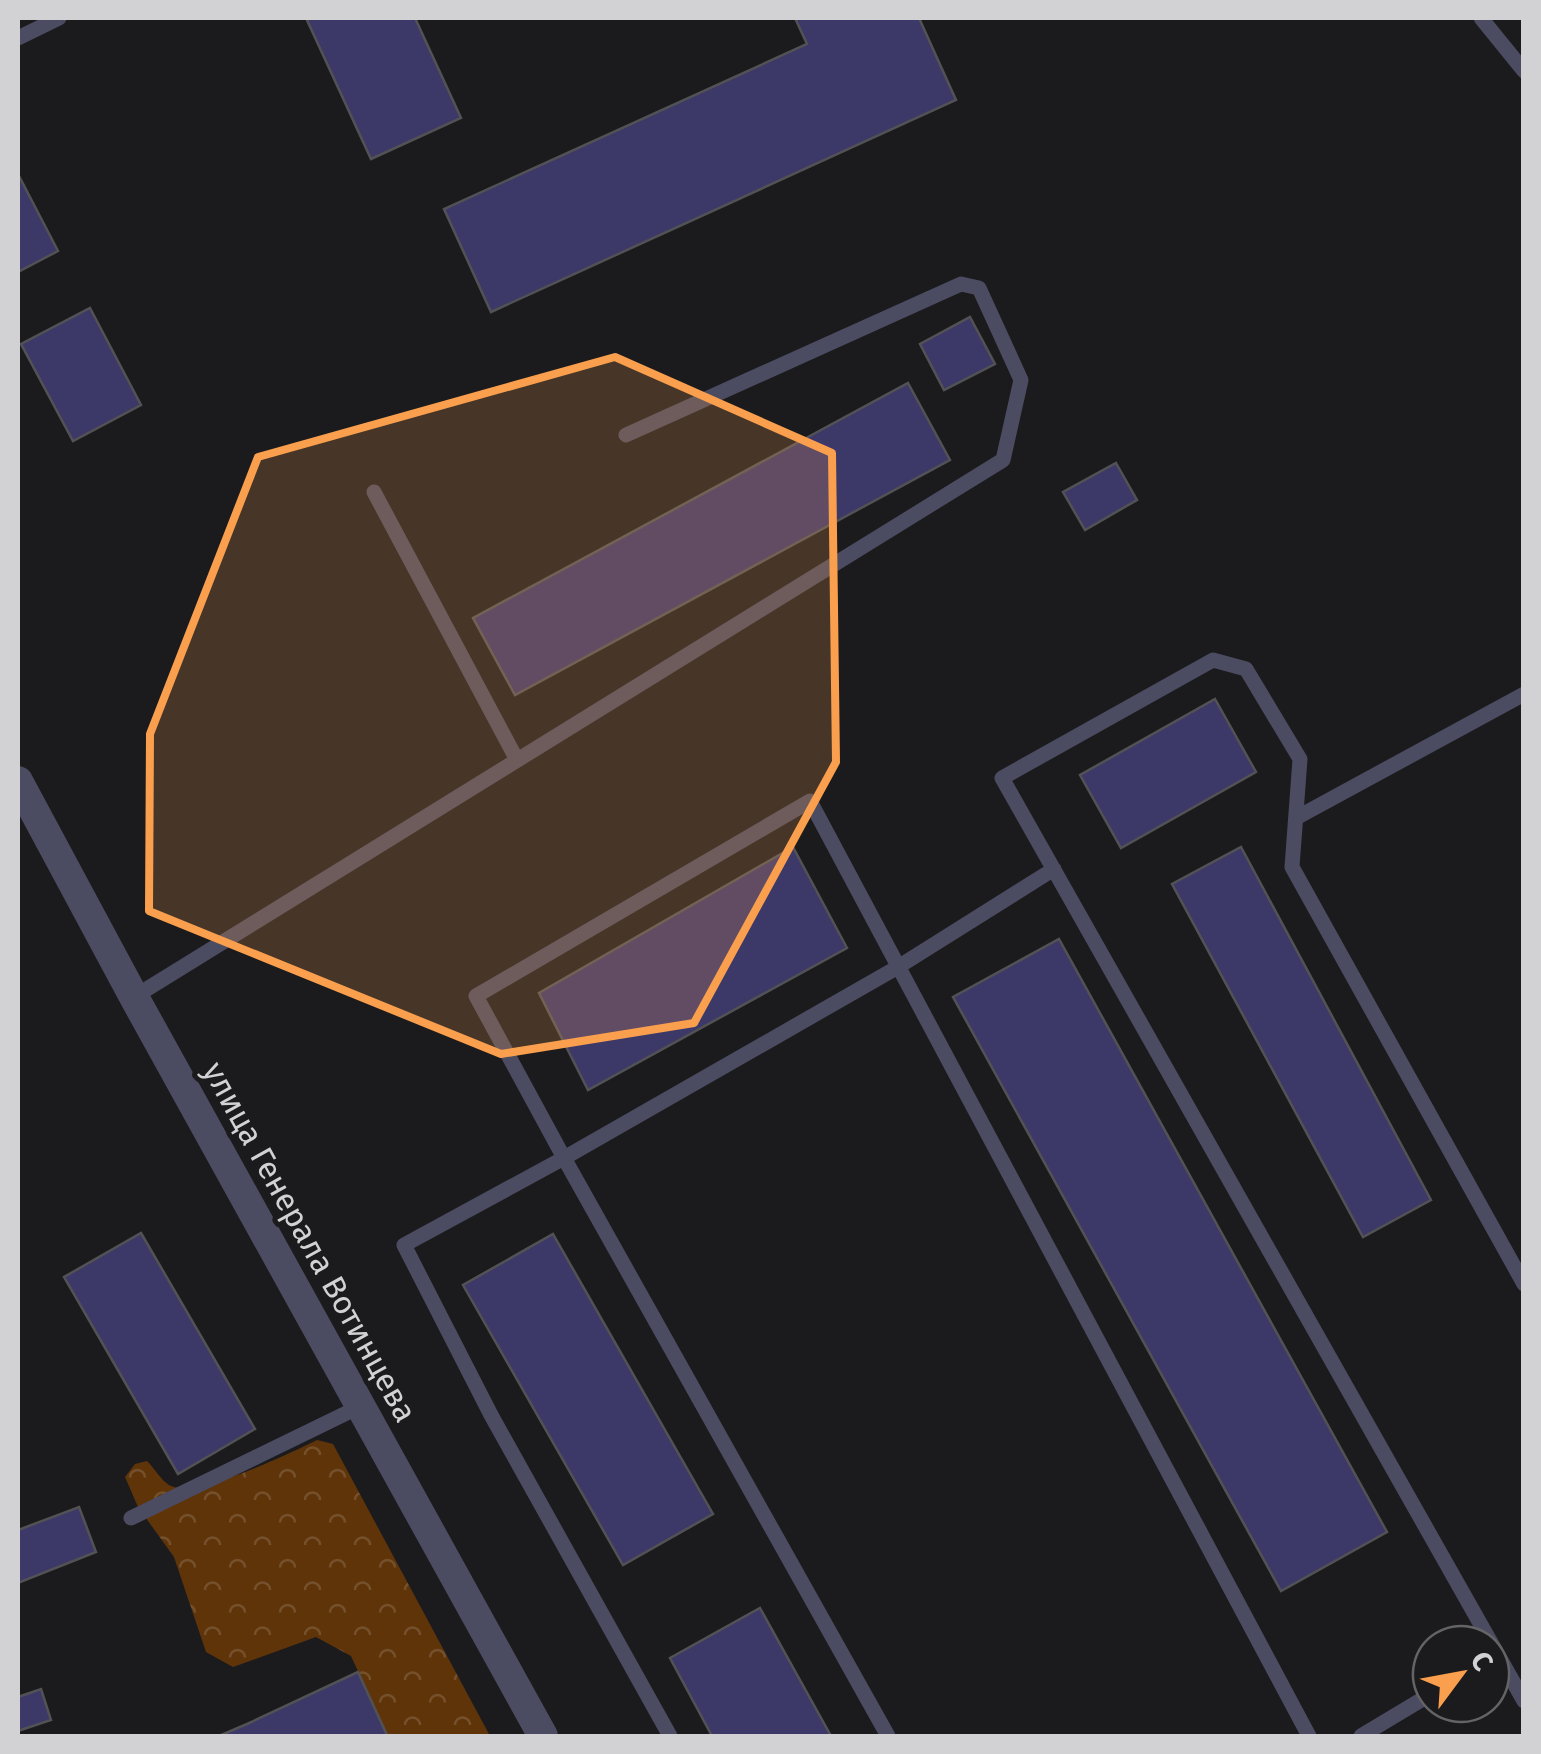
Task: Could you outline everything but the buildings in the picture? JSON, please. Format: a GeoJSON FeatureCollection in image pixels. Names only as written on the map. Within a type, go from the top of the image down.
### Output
{"type":"FeatureCollection","features":[{"type":"Feature","properties":{"kind":"street","name":"улица Генерала Вотинцева"},"geometry":{"type":"LineString","coordinates":[[18,780],[544,1736]]}},
{"type":"Feature","properties":{"kind":"lane"},"geometry":{"type":"LineString","coordinates":[[18,38],[59,18]]}},
{"type":"Feature","properties":{"kind":"lane"},"geometry":{"type":"LineString","coordinates":[[1481,18],[1524,71]]}},
{"type":"Feature","properties":{"kind":"lane"},"geometry":{"type":"LineString","coordinates":[[134,997],[1003,460],[1021,380],[979,288],[961,284],[626,435]]}},
{"type":"Feature","properties":{"kind":"lane"},"geometry":{"type":"LineString","coordinates":[[374,492],[517,760]]}},
{"type":"Feature","properties":{"kind":"lane"},"geometry":{"type":"LineString","coordinates":[[1476,1624],[1002,778],[1213,660],[1246,670],[1300,759],[1292,867],[1524,1284]]}},
{"type":"Feature","properties":{"kind":"lane"},"geometry":{"type":"LineString","coordinates":[[1296,818],[1524,694]]}},
{"type":"Feature","properties":{"kind":"lane"},"geometry":{"type":"LineString","coordinates":[[888,1736],[476,996],[810,801],[1309,1736]]}},
{"type":"Feature","properties":{"kind":"lane"},"geometry":{"type":"LineString","coordinates":[[670,1736],[491,1415],[404,1245],[898,967],[1054,869]]}},
{"type":"Feature","properties":{"kind":"lane"},"geometry":{"type":"LineString","coordinates":[[132,1518],[361,1406]]}},
{"type":"Feature","properties":{"kind":"lane"},"geometry":{"type":"LineString","coordinates":[[1361,1736],[1411,1706]]}},
{"type":"Feature","properties":{"kind":"highlighted area"},"geometry":{"type":"Polygon","coordinates":[[[615,357],[832,453],[836,762],[694,1023],[501,1054],[149,911],[150,734],[258,457],[615,357]]]}},
{"type":"Feature","properties":{"kind":"green space"},"geometry":{"type":"Polygon","coordinates":[[[317,1440],[333,1444],[490,1736],[384,1736],[387,1734],[351,1656],[316,1637],[233,1667],[206,1652],[174,1557],[138,1507],[125,1477],[135,1464],[147,1461],[169,1485],[199,1486],[242,1473],[317,1440]]]}}]}
